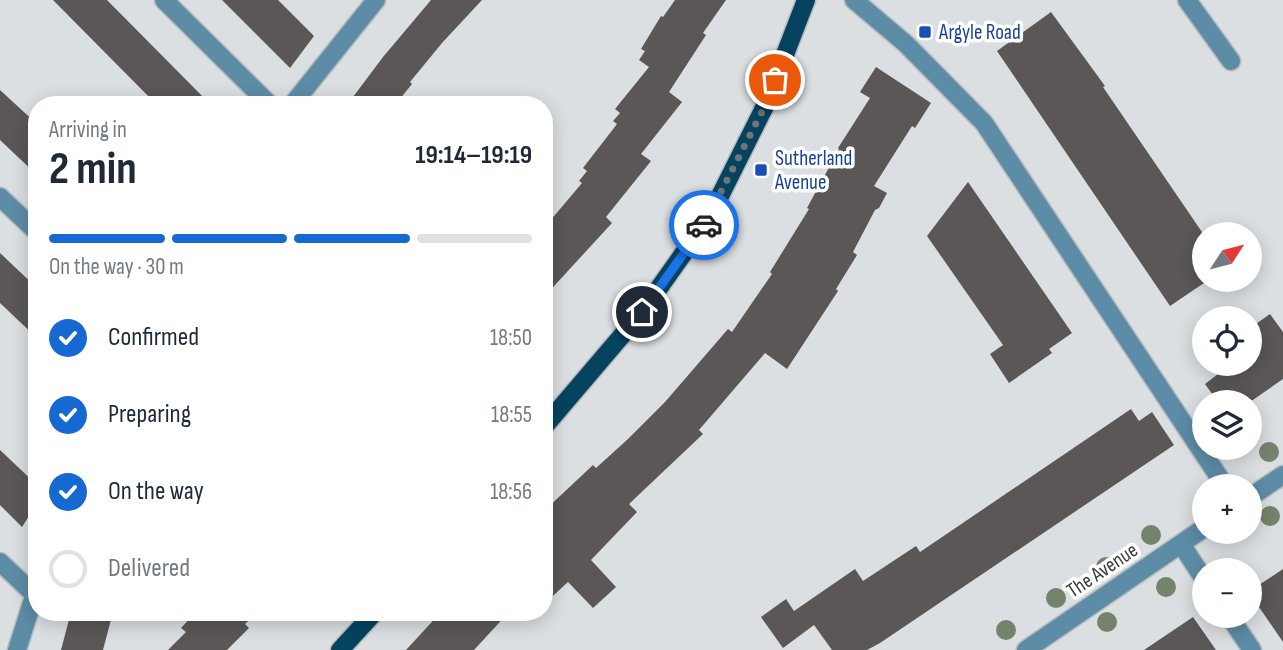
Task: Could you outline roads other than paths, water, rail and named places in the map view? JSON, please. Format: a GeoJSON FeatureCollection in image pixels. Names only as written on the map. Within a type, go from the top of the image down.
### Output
{"type":"FeatureCollection","features":[{"type":"Feature","properties":{"kind":"main road"},"geometry":{"type":"LineString","coordinates":[[553,416],[642,312],[710,216],[766,104],[806,0]]}},
{"type":"Feature","properties":{"kind":"main road"},"geometry":{"type":"LineString","coordinates":[[340,650],[366,621]]}},
{"type":"Feature","properties":{"kind":"street"},"geometry":{"type":"LineString","coordinates":[[164,0],[261,96]]}},
{"type":"Feature","properties":{"kind":"street"},"geometry":{"type":"LineString","coordinates":[[299,96],[376,0]]}},
{"type":"Feature","properties":{"kind":"street"},"geometry":{"type":"LineString","coordinates":[[854,0],[906,44],[985,123],[1217,474]]}},
{"type":"Feature","properties":{"kind":"street"},"geometry":{"type":"LineString","coordinates":[[1187,0],[1231,61]]}},
{"type":"Feature","properties":{"kind":"street"},"geometry":{"type":"LineString","coordinates":[[0,197],[28,223]]}},
{"type":"Feature","properties":{"kind":"street"},"geometry":{"type":"LineString","coordinates":[[1262,490],[1283,475]]}},
{"type":"Feature","properties":{"kind":"street","name":"The Avenue"},"geometry":{"type":"LineString","coordinates":[[1026,650],[1192,536]]}},
{"type":"Feature","properties":{"kind":"street"},"geometry":{"type":"LineString","coordinates":[[1181,544],[1192,561]]}},
{"type":"Feature","properties":{"kind":"street"},"geometry":{"type":"LineString","coordinates":[[0,562],[28,585]]}},
{"type":"Feature","properties":{"kind":"street"},"geometry":{"type":"LineString","coordinates":[[17,650],[28,616]]}},
{"type":"Feature","properties":{"kind":"street"},"geometry":{"type":"LineString","coordinates":[[1237,628],[1252,650]]}},
{"type":"Feature","properties":{"kind":"place","name":"Argyle Road"},"geometry":{"type":"Point","coordinates":[925,32]}},
{"type":"Feature","properties":{"kind":"place","name":"Sutherland Avenue"},"geometry":{"type":"Point","coordinates":[761,170]}}]}
